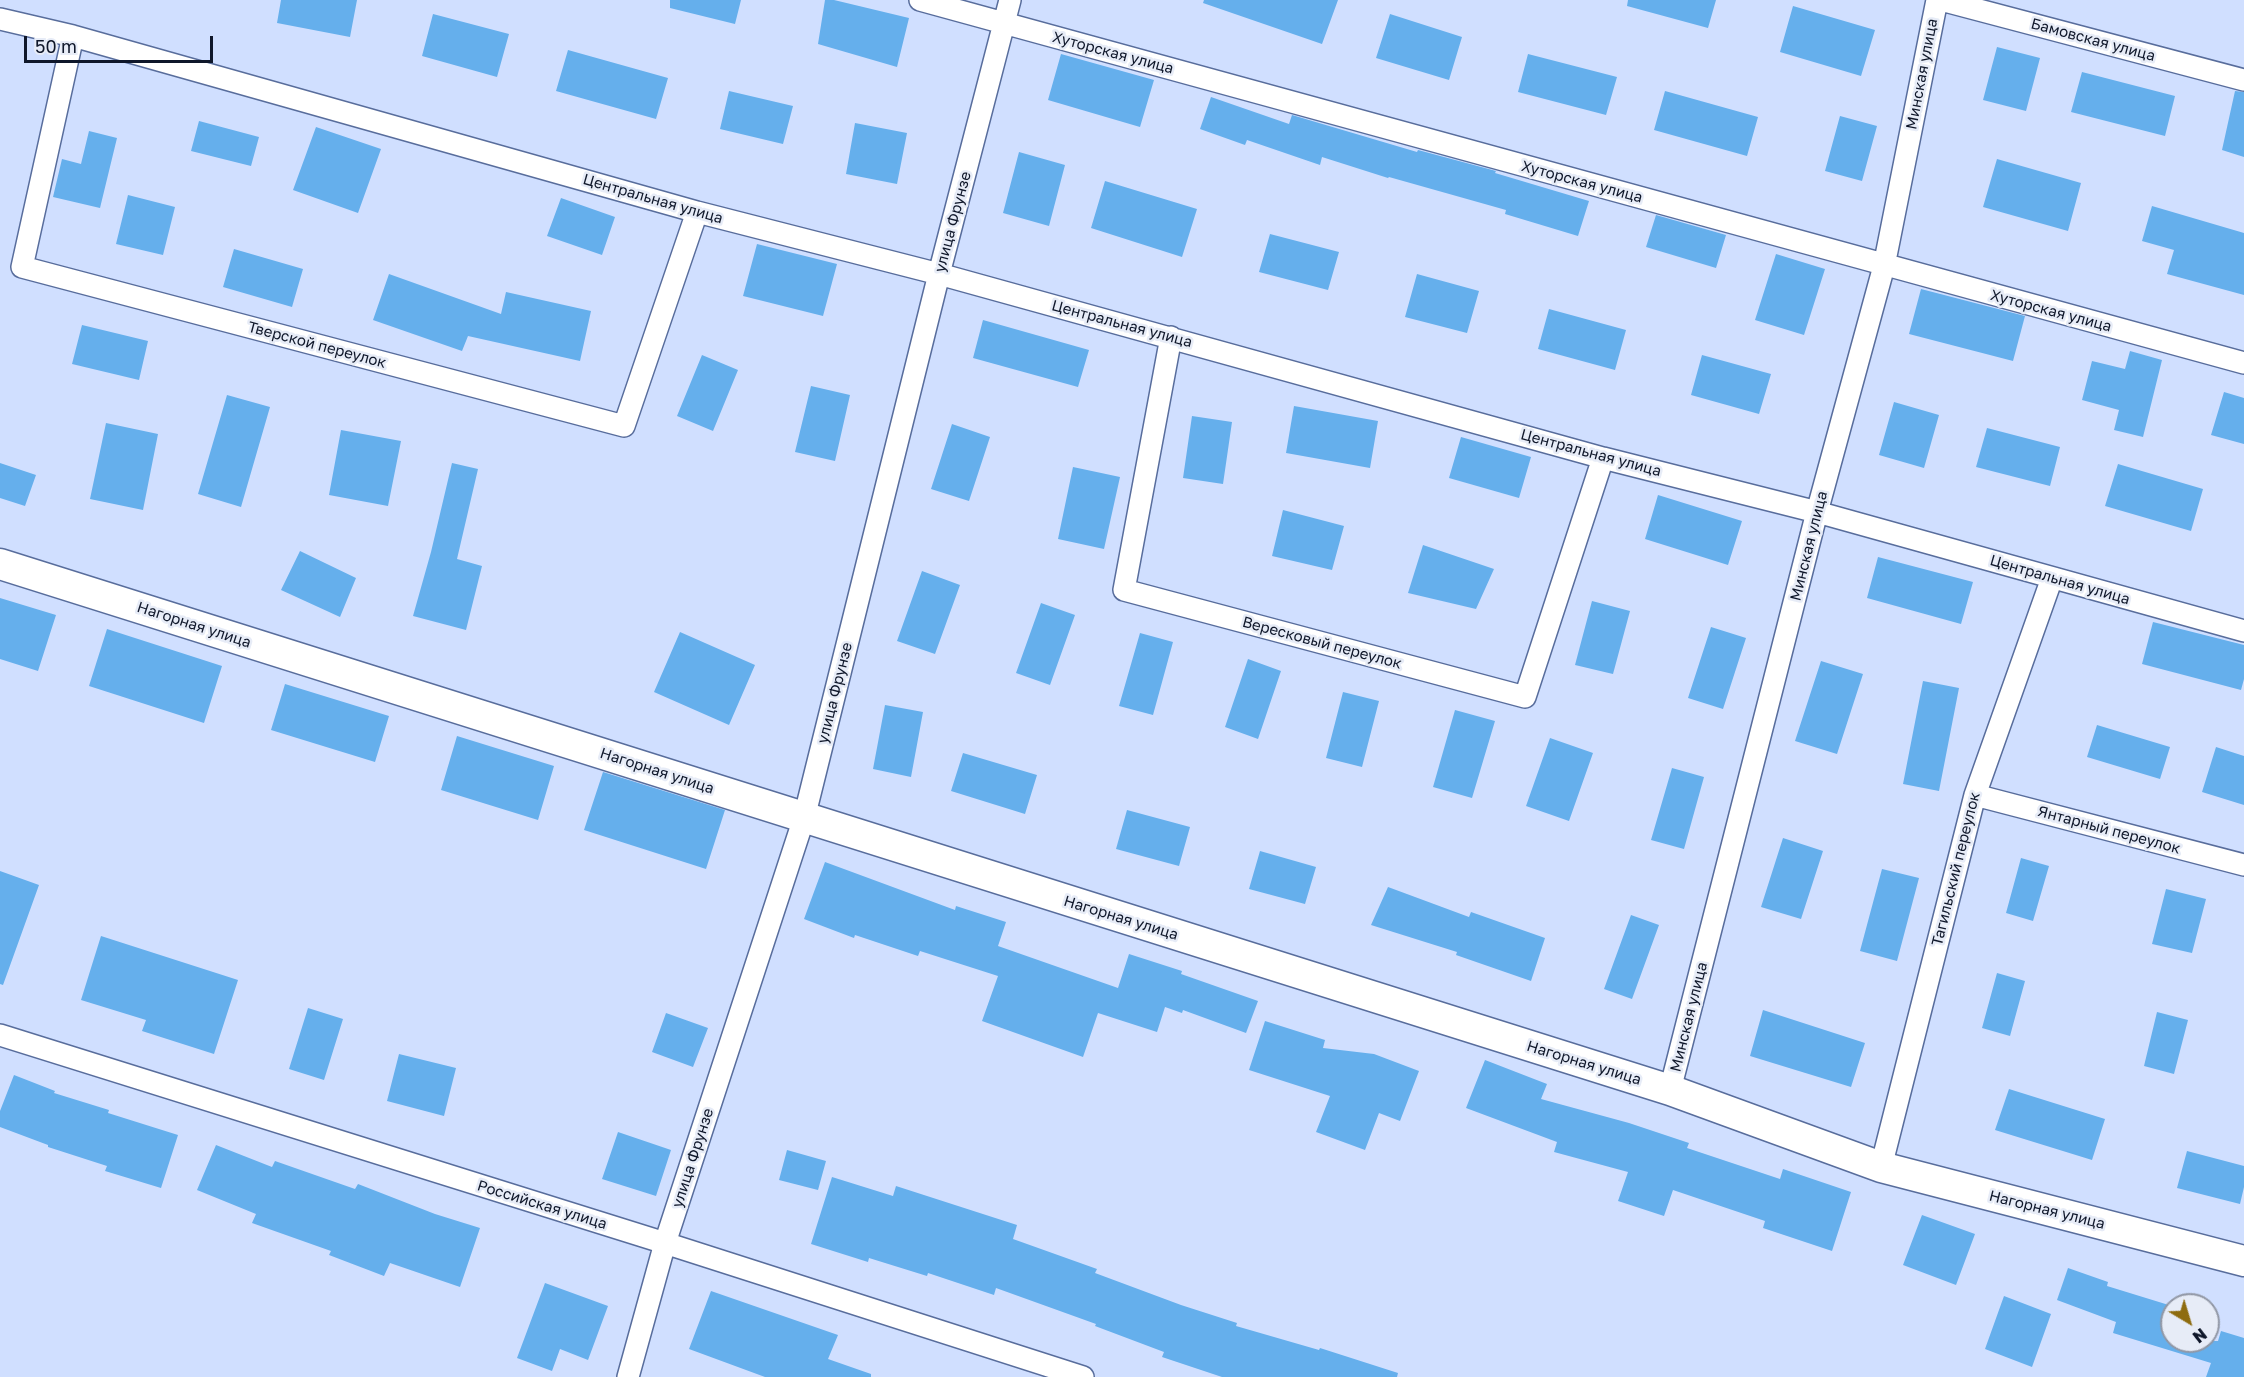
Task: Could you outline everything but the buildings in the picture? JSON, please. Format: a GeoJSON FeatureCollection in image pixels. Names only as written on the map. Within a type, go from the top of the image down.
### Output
{"type":"FeatureCollection","features":[{"type":"Feature","properties":{"kind":"street","name":"Хуторская улица"},"geometry":{"type":"LineString","coordinates":[[920,0],[2244,363]]}},
{"type":"Feature","properties":{"kind":"street","name":"улица Фрунзе"},"geometry":{"type":"LineString","coordinates":[[628,1377],[665,1243],[804,818],[939,274],[1010,0]]}},
{"type":"Feature","properties":{"kind":"street","name":"Минская улица"},"geometry":{"type":"LineString","coordinates":[[1670,1090],[1817,512],[1884,266],[1936,0]]}},
{"type":"Feature","properties":{"kind":"street","name":"Бамовская улица"},"geometry":{"type":"LineString","coordinates":[[1941,0],[2244,80]]}},
{"type":"Feature","properties":{"kind":"street","name":"Центральная улица"},"geometry":{"type":"LineString","coordinates":[[0,19],[73,36],[696,212],[939,274],[1603,458],[1817,512],[2244,631]]}},
{"type":"Feature","properties":{"kind":"street","name":"Тверской переулок"},"geometry":{"type":"LineString","coordinates":[[73,36],[22,267],[624,426],[696,212]]}},
{"type":"Feature","properties":{"kind":"street","name":"Вересковый переулок"},"geometry":{"type":"LineString","coordinates":[[1171,337],[1124,590],[1525,697],[1603,458]]}},
{"type":"Feature","properties":{"kind":"street","name":"Нагорная улица"},"geometry":{"type":"LineString","coordinates":[[0,564],[1670,1090],[1881,1167],[2244,1260]]}},
{"type":"Feature","properties":{"kind":"street","name":"Тагильский переулок"},"geometry":{"type":"LineString","coordinates":[[1881,1167],[1974,795],[2052,578]]}},
{"type":"Feature","properties":{"kind":"street","name":"Янтарный переулок"},"geometry":{"type":"LineString","coordinates":[[1974,795],[2244,865]]}},
{"type":"Feature","properties":{"kind":"street","name":"Российская улица"},"geometry":{"type":"LineString","coordinates":[[0,1035],[665,1243],[1083,1377]]}}]}
